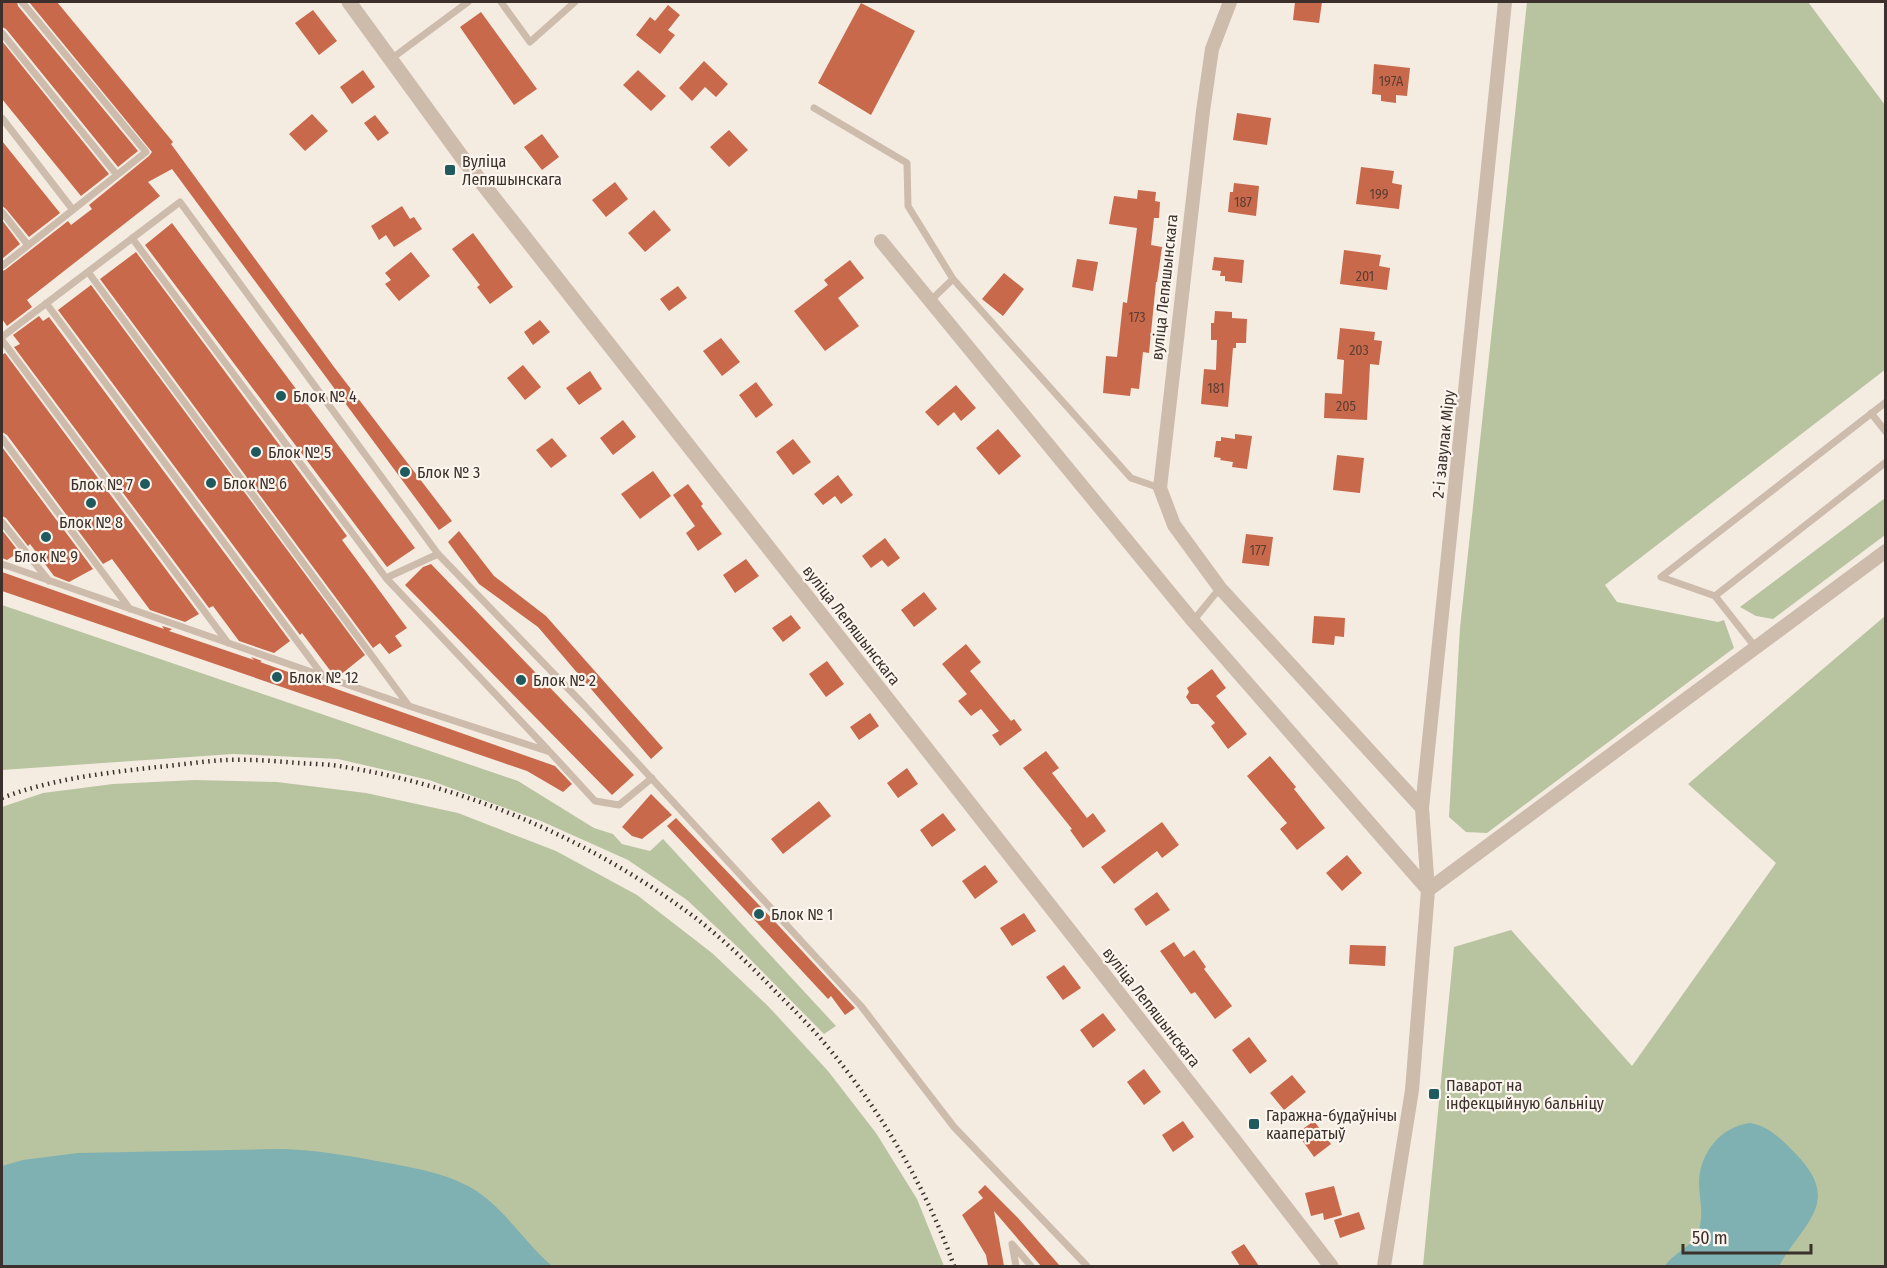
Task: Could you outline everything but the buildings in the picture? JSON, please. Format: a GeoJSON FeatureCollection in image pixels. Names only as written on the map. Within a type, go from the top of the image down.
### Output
{"type":"FeatureCollection","features":[{"type":"Feature","properties":{"kind":"street","name":"вуліца Лепяшынскага"},"geometry":{"type":"LineString","coordinates":[[349,2],[478,179],[1331,1266]]}},
{"type":"Feature","properties":{"kind":"street","name":"вуліца Лепяшынскага"},"geometry":{"type":"LineString","coordinates":[[1230,2],[1212,49],[1203,111],[1160,488],[1174,525],[1220,588],[1422,808]]}},
{"type":"Feature","properties":{"kind":"street","name":"2-і завулак Міру"},"geometry":{"type":"LineString","coordinates":[[1384,1266],[1412,1090],[1428,890],[1422,808],[1505,2]]}},
{"type":"Feature","properties":{"kind":"street"},"geometry":{"type":"LineString","coordinates":[[881,241],[1193,621],[1428,890],[1886,551]]}},
{"type":"Feature","properties":{"kind":"lane"},"geometry":{"type":"LineString","coordinates":[[2,266],[146,152],[22,2]]}},
{"type":"Feature","properties":{"kind":"lane"},"geometry":{"type":"LineString","coordinates":[[391,59],[468,2]]}},
{"type":"Feature","properties":{"kind":"lane"},"geometry":{"type":"LineString","coordinates":[[501,2],[530,42],[575,2]]}},
{"type":"Feature","properties":{"kind":"lane"},"geometry":{"type":"LineString","coordinates":[[2,33],[117,175]]}},
{"type":"Feature","properties":{"kind":"lane"},"geometry":{"type":"LineString","coordinates":[[814,108],[907,163],[908,206],[953,279],[1131,478],[1160,488]]}},
{"type":"Feature","properties":{"kind":"lane"},"geometry":{"type":"LineString","coordinates":[[2,118],[73,210]]}},
{"type":"Feature","properties":{"kind":"lane"},"geometry":{"type":"LineString","coordinates":[[228,643],[2,339],[180,202],[438,554],[652,778],[861,1006],[954,1127],[1087,1266]]}},
{"type":"Feature","properties":{"kind":"lane"},"geometry":{"type":"LineString","coordinates":[[2,212],[28,245]]}},
{"type":"Feature","properties":{"kind":"lane"},"geometry":{"type":"LineString","coordinates":[[132,238],[386,578],[595,801],[619,805],[652,778]]}},
{"type":"Feature","properties":{"kind":"lane"},"geometry":{"type":"LineString","coordinates":[[88,272],[409,706]]}},
{"type":"Feature","properties":{"kind":"lane"},"geometry":{"type":"LineString","coordinates":[[930,301],[953,279]]}},
{"type":"Feature","properties":{"kind":"lane"},"geometry":{"type":"LineString","coordinates":[[46,303],[323,676]]}},
{"type":"Feature","properties":{"kind":"lane"},"geometry":{"type":"LineString","coordinates":[[1756,648],[1715,596],[1661,577],[1886,402]]}},
{"type":"Feature","properties":{"kind":"lane"},"geometry":{"type":"LineString","coordinates":[[1871,413],[1886,432]]}},
{"type":"Feature","properties":{"kind":"lane"},"geometry":{"type":"LineString","coordinates":[[2,438],[131,610]]}},
{"type":"Feature","properties":{"kind":"lane"},"geometry":{"type":"LineString","coordinates":[[1715,596],[1886,462]]}},
{"type":"Feature","properties":{"kind":"lane"},"geometry":{"type":"LineString","coordinates":[[2,522],[49,581]]}},
{"type":"Feature","properties":{"kind":"lane"},"geometry":{"type":"LineString","coordinates":[[386,578],[438,554]]}},
{"type":"Feature","properties":{"kind":"lane"},"geometry":{"type":"LineString","coordinates":[[2,564],[409,706],[550,752]]}},
{"type":"Feature","properties":{"kind":"lane"},"geometry":{"type":"LineString","coordinates":[[1193,621],[1220,588]]}},
{"type":"Feature","properties":{"kind":"lane"},"geometry":{"type":"LineString","coordinates":[[1016,1266],[1012,1244],[1031,1266]]}},
{"type":"Feature","properties":{"kind":"green space"},"geometry":{"type":"Polygon","coordinates":[[[1527,2],[1808,2],[1885,105],[1886,369],[1605,585],[1617,602],[1718,622],[1724,620],[1734,648],[1487,833],[1466,832],[1449,817],[1460,628],[1527,2]]]}},
{"type":"Feature","properties":{"kind":"green space"},"geometry":{"type":"Polygon","coordinates":[[[1885,498],[1885,535],[1773,619],[1756,616],[1740,607],[1885,498]]]}},
{"type":"Feature","properties":{"kind":"green space"},"geometry":{"type":"Polygon","coordinates":[[[2,605],[518,781],[594,828],[613,834],[622,844],[650,851],[663,839],[836,1026],[824,1034],[743,952],[687,900],[628,860],[541,821],[429,780],[338,759],[233,754],[2,770],[2,605]]]}},
{"type":"Feature","properties":{"kind":"green space"},"geometry":{"type":"Polygon","coordinates":[[[1885,616],[1885,1266],[1423,1266],[1454,947],[1511,930],[1632,1066],[1776,863],[1688,784],[1885,616]]]}},
{"type":"Feature","properties":{"kind":"green space"},"geometry":{"type":"Polygon","coordinates":[[[195,780],[277,782],[366,793],[458,813],[556,851],[637,895],[712,953],[768,1006],[828,1071],[876,1133],[917,1199],[944,1266],[2,1266],[2,807],[43,793],[113,784],[195,780]]]}},
{"type":"Feature","properties":{"kind":"water"},"geometry":{"type":"Polygon","coordinates":[[[1750,1123],[1768,1129],[1778,1137],[1807,1168],[1816,1183],[1818,1197],[1809,1222],[1779,1266],[1665,1266],[1697,1235],[1701,1211],[1700,1171],[1708,1152],[1721,1136],[1739,1125],[1750,1123]]]}},
{"type":"Feature","properties":{"kind":"water"},"geometry":{"type":"Polygon","coordinates":[[[275,1149],[360,1158],[446,1176],[468,1186],[488,1200],[552,1266],[2,1266],[2,1166],[23,1160],[78,1153],[275,1149]]]}},
{"type":"Feature","properties":{"kind":"railway"},"geometry":{"type":"LineString","coordinates":[[2,798],[40,786],[118,772],[201,762],[263,760],[345,767],[391,776],[481,802],[568,840],[650,886],[701,922],[745,961],[813,1030],[856,1083],[895,1142],[928,1203],[954,1266]]}},
{"type":"Feature","properties":{"kind":"place","name":"Вуліца Лепяшынскага"},"geometry":{"type":"Point","coordinates":[450,170]}},
{"type":"Feature","properties":{"kind":"place","name":"Блок № 4"},"geometry":{"type":"Point","coordinates":[281,396]}},
{"type":"Feature","properties":{"kind":"place","name":"Блок № 5"},"geometry":{"type":"Point","coordinates":[256,452]}},
{"type":"Feature","properties":{"kind":"place","name":"Блок № 3"},"geometry":{"type":"Point","coordinates":[405,472]}},
{"type":"Feature","properties":{"kind":"place","name":"Блок № 6"},"geometry":{"type":"Point","coordinates":[211,483]}},
{"type":"Feature","properties":{"kind":"place","name":"Блок № 7"},"geometry":{"type":"Point","coordinates":[145,484]}},
{"type":"Feature","properties":{"kind":"place","name":"Блок № 8"},"geometry":{"type":"Point","coordinates":[91,503]}},
{"type":"Feature","properties":{"kind":"place","name":"Блок № 9"},"geometry":{"type":"Point","coordinates":[46,537]}},
{"type":"Feature","properties":{"kind":"place","name":"Блок № 12"},"geometry":{"type":"Point","coordinates":[277,677]}},
{"type":"Feature","properties":{"kind":"place","name":"Блок № 2"},"geometry":{"type":"Point","coordinates":[521,680]}},
{"type":"Feature","properties":{"kind":"place","name":"Блок № 1"},"geometry":{"type":"Point","coordinates":[759,914]}},
{"type":"Feature","properties":{"kind":"place","name":"Паварот на інфекцыйную бальніцу"},"geometry":{"type":"Point","coordinates":[1434,1094]}},
{"type":"Feature","properties":{"kind":"place","name":"Гаражна-будаўнічы кааператыў"},"geometry":{"type":"Point","coordinates":[1254,1124]}}]}
